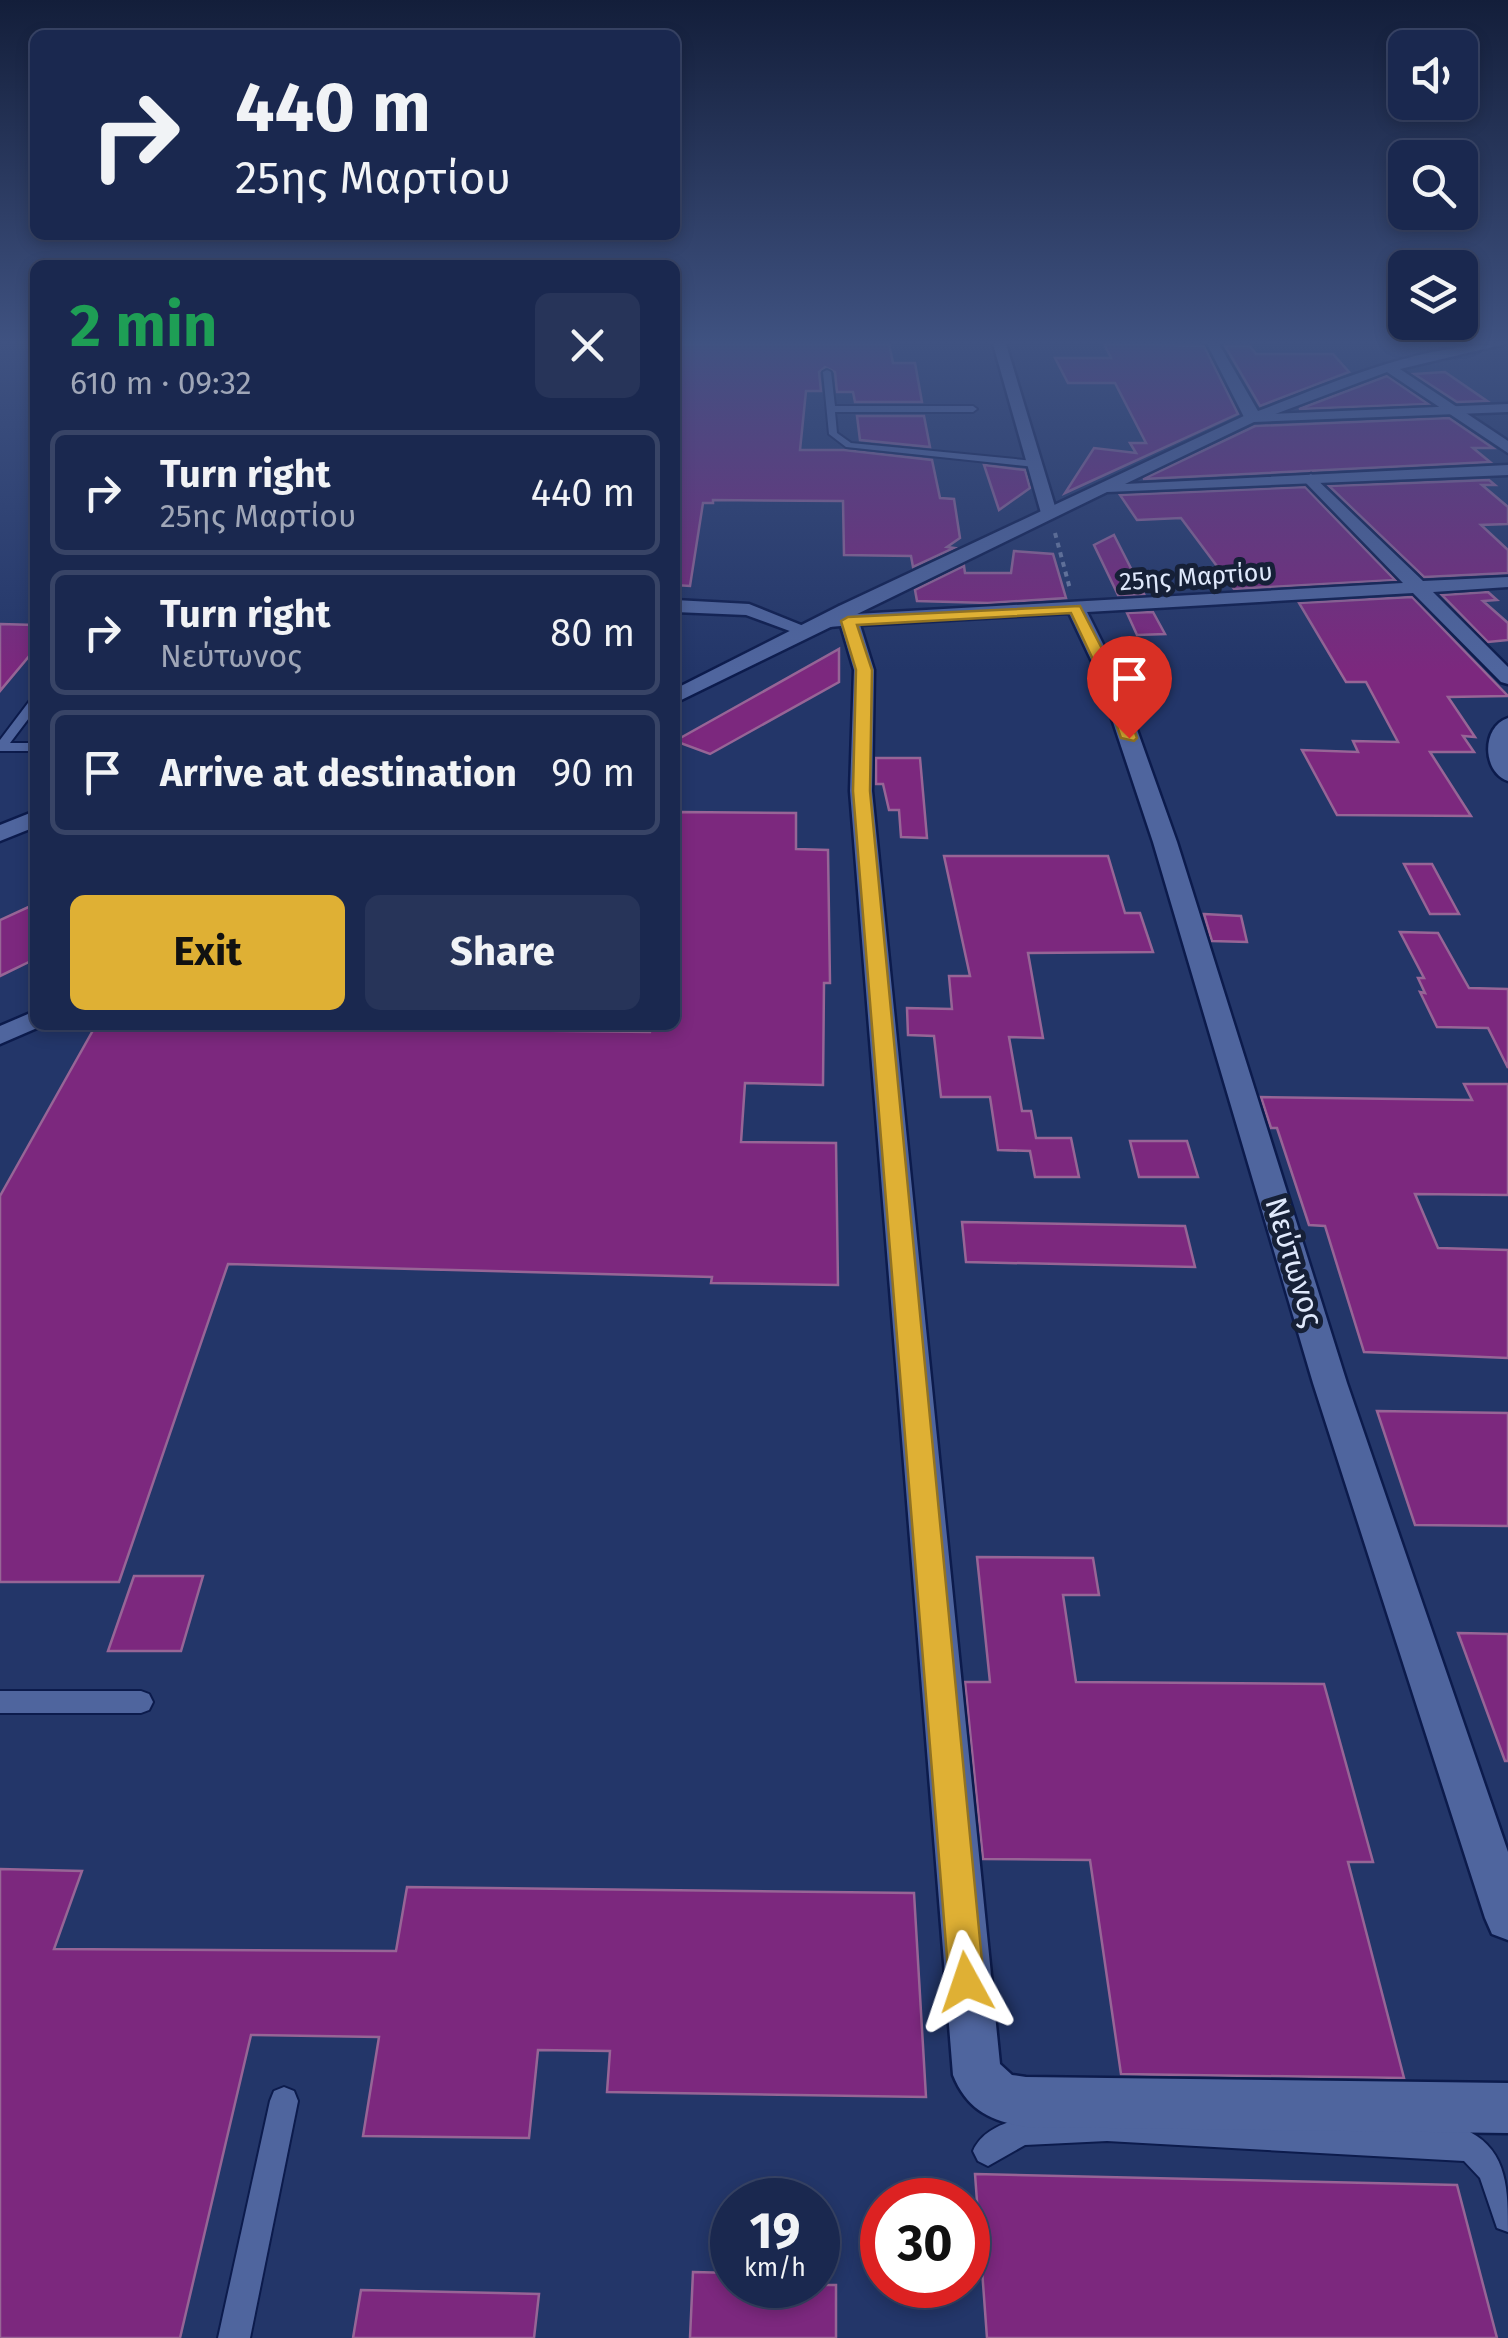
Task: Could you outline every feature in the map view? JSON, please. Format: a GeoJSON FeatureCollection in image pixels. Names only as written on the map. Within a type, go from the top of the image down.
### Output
{"type":"FeatureCollection","features":[{"type":"Feature","properties":{"kind":"street"},"geometry":{"type":"LineString","coordinates":[[1032,453],[1049,513]]}},
{"type":"Feature","properties":{"kind":"street"},"geometry":{"type":"LineString","coordinates":[[680,694],[1176,453]]}},
{"type":"Feature","properties":{"kind":"street"},"geometry":{"type":"LineString","coordinates":[[1100,489],[1508,470]]}},
{"type":"Feature","properties":{"kind":"street"},"geometry":{"type":"LineString","coordinates":[[1311,479],[1508,678]]}},
{"type":"Feature","properties":{"kind":"street","name":"25ης Μαρτίου"},"geometry":{"type":"LineString","coordinates":[[840,617],[1076,609],[1508,582]]}},
{"type":"Feature","properties":{"kind":"street"},"geometry":{"type":"LineString","coordinates":[[680,606],[748,610],[806,631]]}},
{"type":"Feature","properties":{"kind":"street","name":"Νεύτωνος"},"geometry":{"type":"LineString","coordinates":[[1076,609],[1105,668],[1165,842],[1330,1384],[1508,1918]]}},
{"type":"Feature","properties":{"kind":"street"},"geometry":{"type":"LineString","coordinates":[[840,617],[864,670],[861,791],[977,2075],[1000,2098],[1026,2102],[1508,2108]]}},
{"type":"Feature","properties":{"kind":"street"},"geometry":{"type":"LineString","coordinates":[[1508,724],[1498,737],[1508,774]]}},
{"type":"Feature","properties":{"kind":"street"},"geometry":{"type":"LineString","coordinates":[[0,834],[30,820]]}},
{"type":"Feature","properties":{"kind":"street"},"geometry":{"type":"LineString","coordinates":[[0,1036],[30,1021]]}},
{"type":"Feature","properties":{"kind":"lane"},"geometry":{"type":"LineString","coordinates":[[900,453],[1035,464]]}},
{"type":"Feature","properties":{"kind":"lane"},"geometry":{"type":"LineString","coordinates":[[0,747],[30,708]]}},
{"type":"Feature","properties":{"kind":"lane"},"geometry":{"type":"LineString","coordinates":[[0,747],[30,747]]}},
{"type":"Feature","properties":{"kind":"lane"},"geometry":{"type":"LineString","coordinates":[[0,1702],[141,1702]]}},
{"type":"Feature","properties":{"kind":"lane"},"geometry":{"type":"LineString","coordinates":[[234,2338],[284,2101]]}},
{"type":"Feature","properties":{"kind":"lane"},"geometry":{"type":"LineString","coordinates":[[988,2151],[1022,2131],[1106,2127],[1470,2147],[1492,2169],[1508,2218]]}},
{"type":"Feature","properties":{"kind":"path"},"geometry":{"type":"LineString","coordinates":[[1049,513],[1076,609]]}},
{"type":"Feature","properties":{"kind":"building"},"geometry":{"type":"Polygon","coordinates":[[[680,453],[871,453],[932,460],[940,498],[954,499],[960,538],[947,547],[954,548],[913,567],[911,556],[844,555],[843,501],[703,503],[690,586],[680,585],[680,453]]]}},
{"type":"Feature","properties":{"kind":"building"},"geometry":{"type":"Polygon","coordinates":[[[1091,453],[1152,453],[1065,493],[1091,453]]]}},
{"type":"Feature","properties":{"kind":"building"},"geometry":{"type":"Polygon","coordinates":[[[1198,453],[1479,453],[1490,462],[1143,479],[1198,453]]]}},
{"type":"Feature","properties":{"kind":"building"},"geometry":{"type":"Polygon","coordinates":[[[984,465],[1025,470],[1030,488],[999,510],[984,465]]]}},
{"type":"Feature","properties":{"kind":"building"},"geometry":{"type":"Polygon","coordinates":[[[1489,480],[1495,485],[1482,485],[1508,507],[1508,524],[1481,525],[1508,550],[1508,573],[1424,577],[1329,486],[1489,480]]]}},
{"type":"Feature","properties":{"kind":"building"},"geometry":{"type":"Polygon","coordinates":[[[1305,487],[1395,580],[1234,589],[1181,518],[1137,520],[1120,495],[1305,487]]]}},
{"type":"Feature","properties":{"kind":"building"},"geometry":{"type":"Polygon","coordinates":[[[1114,535],[1144,594],[1118,595],[1094,545],[1114,535]]]}},
{"type":"Feature","properties":{"kind":"building"},"geometry":{"type":"Polygon","coordinates":[[[1014,551],[1053,554],[1066,598],[988,603],[917,601],[915,590],[964,566],[965,573],[1011,573],[1014,551]]]}},
{"type":"Feature","properties":{"kind":"building"},"geometry":{"type":"Polygon","coordinates":[[[1488,592],[1497,600],[1483,601],[1508,623],[1508,640],[1488,642],[1442,595],[1488,592]]]}},
{"type":"Feature","properties":{"kind":"building"},"geometry":{"type":"Polygon","coordinates":[[[1412,597],[1508,696],[1448,697],[1475,737],[1463,736],[1474,752],[1430,752],[1471,816],[1337,815],[1302,750],[1358,752],[1353,741],[1398,742],[1366,682],[1346,682],[1299,603],[1412,597]]]}},
{"type":"Feature","properties":{"kind":"building"},"geometry":{"type":"Polygon","coordinates":[[[1153,612],[1165,634],[1137,635],[1127,613],[1153,612]]]}},
{"type":"Feature","properties":{"kind":"building"},"geometry":{"type":"Polygon","coordinates":[[[0,624],[30,625],[30,655],[0,691],[0,624]]]}},
{"type":"Feature","properties":{"kind":"building"},"geometry":{"type":"Polygon","coordinates":[[[839,649],[839,682],[710,754],[680,743],[680,738],[839,649]]]}},
{"type":"Feature","properties":{"kind":"building"},"geometry":{"type":"Polygon","coordinates":[[[876,758],[920,758],[927,838],[901,837],[899,810],[889,810],[883,784],[876,784],[876,758]]]}},
{"type":"Feature","properties":{"kind":"building"},"geometry":{"type":"Polygon","coordinates":[[[681,812],[796,813],[796,849],[828,850],[830,983],[824,983],[823,1085],[745,1083],[741,1142],[836,1143],[838,1285],[711,1283],[712,1277],[228,1264],[119,1582],[0,1582],[0,1196],[93,1030],[680,1030],[681,812]]]}},
{"type":"Feature","properties":{"kind":"building"},"geometry":{"type":"Polygon","coordinates":[[[944,856],[1108,856],[1125,913],[1140,913],[1153,952],[1028,953],[1043,1038],[1009,1037],[1022,1111],[1031,1111],[1036,1138],[1071,1138],[1079,1177],[1035,1177],[1030,1151],[998,1150],[990,1097],[941,1097],[934,1036],[908,1035],[907,1008],[952,1009],[949,976],[970,976],[944,856]]]}},
{"type":"Feature","properties":{"kind":"building"},"geometry":{"type":"Polygon","coordinates":[[[1404,864],[1432,864],[1459,914],[1430,914],[1404,864]]]}},
{"type":"Feature","properties":{"kind":"building"},"geometry":{"type":"Polygon","coordinates":[[[30,906],[30,961],[0,976],[0,920],[30,906]]]}},
{"type":"Feature","properties":{"kind":"building"},"geometry":{"type":"Polygon","coordinates":[[[1204,914],[1241,916],[1247,942],[1212,941],[1204,914]]]}},
{"type":"Feature","properties":{"kind":"building"},"geometry":{"type":"Polygon","coordinates":[[[1400,932],[1438,933],[1469,988],[1508,989],[1508,1068],[1488,1028],[1437,1027],[1420,992],[1425,993],[1418,978],[1424,978],[1400,932]]]}},
{"type":"Feature","properties":{"kind":"building"},"geometry":{"type":"Polygon","coordinates":[[[1464,1084],[1508,1084],[1508,1195],[1415,1194],[1438,1248],[1508,1250],[1508,1358],[1364,1352],[1325,1226],[1309,1225],[1277,1128],[1271,1128],[1261,1097],[1472,1100],[1464,1084]]]}},
{"type":"Feature","properties":{"kind":"building"},"geometry":{"type":"Polygon","coordinates":[[[1130,1141],[1187,1141],[1198,1177],[1139,1177],[1130,1141]]]}},
{"type":"Feature","properties":{"kind":"building"},"geometry":{"type":"Polygon","coordinates":[[[962,1222],[1185,1226],[1195,1267],[966,1262],[962,1222]]]}},
{"type":"Feature","properties":{"kind":"building"},"geometry":{"type":"Polygon","coordinates":[[[1377,1411],[1508,1413],[1508,1526],[1415,1525],[1377,1411]]]}},
{"type":"Feature","properties":{"kind":"building"},"geometry":{"type":"Polygon","coordinates":[[[977,1557],[1093,1558],[1099,1595],[1063,1595],[1076,1682],[1324,1684],[1373,1862],[1348,1862],[1404,2078],[1121,2074],[1090,1860],[983,1859],[965,1682],[990,1682],[977,1557]]]}},
{"type":"Feature","properties":{"kind":"building"},"geometry":{"type":"Polygon","coordinates":[[[134,1576],[203,1576],[181,1651],[108,1651],[134,1576]]]}},
{"type":"Feature","properties":{"kind":"building"},"geometry":{"type":"Polygon","coordinates":[[[1458,1633],[1508,1634],[1508,1761],[1505,1761],[1458,1633]]]}},
{"type":"Feature","properties":{"kind":"building"},"geometry":{"type":"Polygon","coordinates":[[[0,1869],[82,1871],[54,1949],[396,1951],[407,1887],[914,1893],[926,2097],[607,2092],[610,2051],[538,2050],[529,2138],[363,2136],[379,2037],[251,2035],[180,2338],[0,2338],[0,1869]]]}},
{"type":"Feature","properties":{"kind":"building"},"geometry":{"type":"Polygon","coordinates":[[[975,2174],[1457,2185],[1497,2338],[987,2338],[990,2178],[975,2178],[975,2174]]]}},
{"type":"Feature","properties":{"kind":"building"},"geometry":{"type":"Polygon","coordinates":[[[693,2272],[710,2272],[710,2308],[836,2308],[836,2338],[690,2338],[693,2272]]]}},
{"type":"Feature","properties":{"kind":"building"},"geometry":{"type":"Polygon","coordinates":[[[361,2290],[539,2294],[534,2338],[353,2338],[361,2290]]]}},
{"type":"Feature","properties":{"kind":"route"},"geometry":{"type":"LineString","coordinates":[[966,1982],[861,791],[864,670],[848,621],[1076,609],[1105,668],[1129,738]]}}]}
